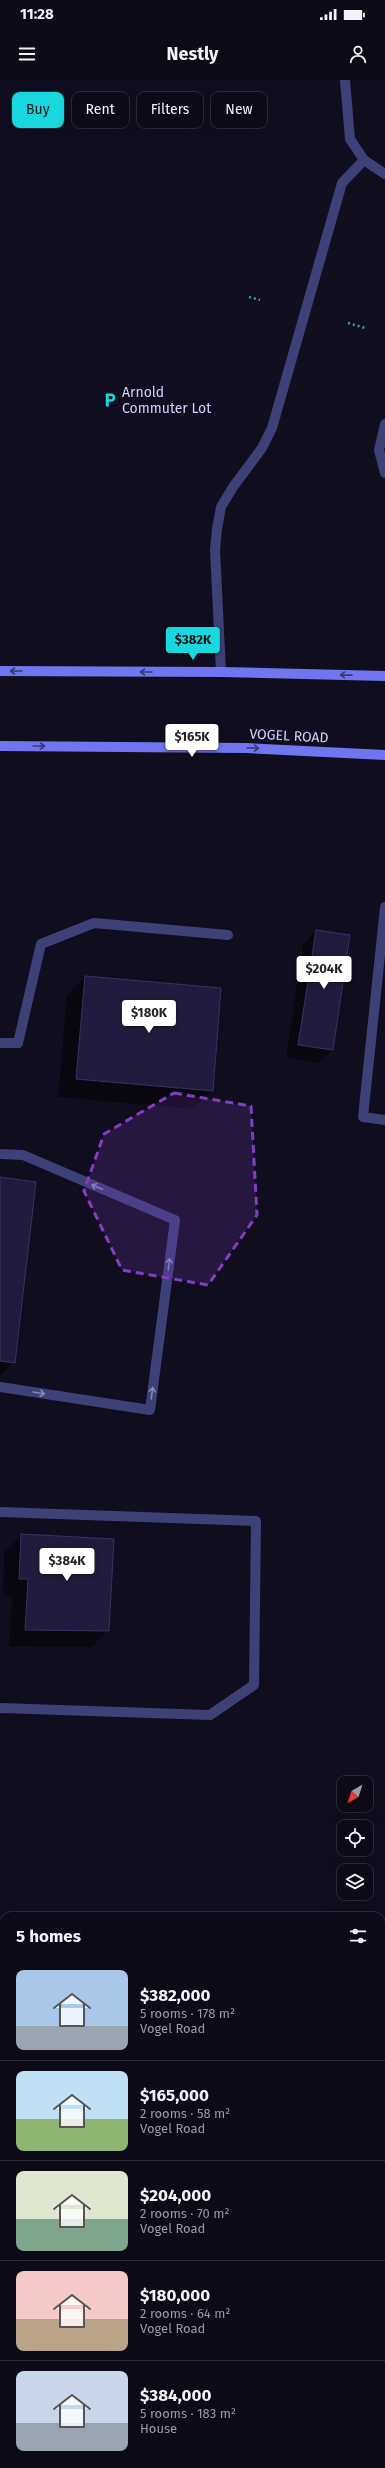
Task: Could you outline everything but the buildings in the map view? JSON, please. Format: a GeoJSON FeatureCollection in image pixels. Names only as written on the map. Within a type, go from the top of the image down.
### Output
{"type":"FeatureCollection","features":[{"type":"Feature","properties":{"kind":"main road"},"geometry":{"type":"LineString","coordinates":[[0,671],[221,672],[385,676]]}},
{"type":"Feature","properties":{"kind":"main road","name":"VOGEL ROAD"},"geometry":{"type":"LineString","coordinates":[[0,746],[246,748],[385,756]]}},
{"type":"Feature","properties":{"kind":"street"},"geometry":{"type":"LineString","coordinates":[[345,80],[350,139],[364,160],[385,174]]}},
{"type":"Feature","properties":{"kind":"street"},"geometry":{"type":"LineString","coordinates":[[221,672],[215,550],[222,507],[233,487],[262,448],[272,428],[342,183],[364,160]]}},
{"type":"Feature","properties":{"kind":"street"},"geometry":{"type":"LineString","coordinates":[[385,424],[378,450],[385,473]]}},
{"type":"Feature","properties":{"kind":"street"},"geometry":{"type":"LineString","coordinates":[[385,907],[363,1118],[385,1120]]}},
{"type":"Feature","properties":{"kind":"street"},"geometry":{"type":"LineString","coordinates":[[0,1043],[18,1044],[41,944],[94,922],[228,935]]}},
{"type":"Feature","properties":{"kind":"street"},"geometry":{"type":"LineString","coordinates":[[0,1154],[23,1155],[175,1220],[150,1410],[0,1387]]}},
{"type":"Feature","properties":{"kind":"street"},"geometry":{"type":"LineString","coordinates":[[0,1512],[256,1521],[254,1685],[210,1716],[0,1708]]}},
{"type":"Feature","properties":{"kind":"path"},"geometry":{"type":"LineString","coordinates":[[249,297],[260,300]]}},
{"type":"Feature","properties":{"kind":"path"},"geometry":{"type":"LineString","coordinates":[[348,323],[365,328]]}},
{"type":"Feature","properties":{"kind":"highlighted area"},"geometry":{"type":"Polygon","coordinates":[[[174,1093],[251,1106],[257,1215],[208,1285],[122,1270],[84,1191],[104,1134],[174,1093]]]}},
{"type":"Feature","properties":{"kind":"place","name":"Arnold Commuter Lot"},"geometry":{"type":"Point","coordinates":[110,400]}}]}
